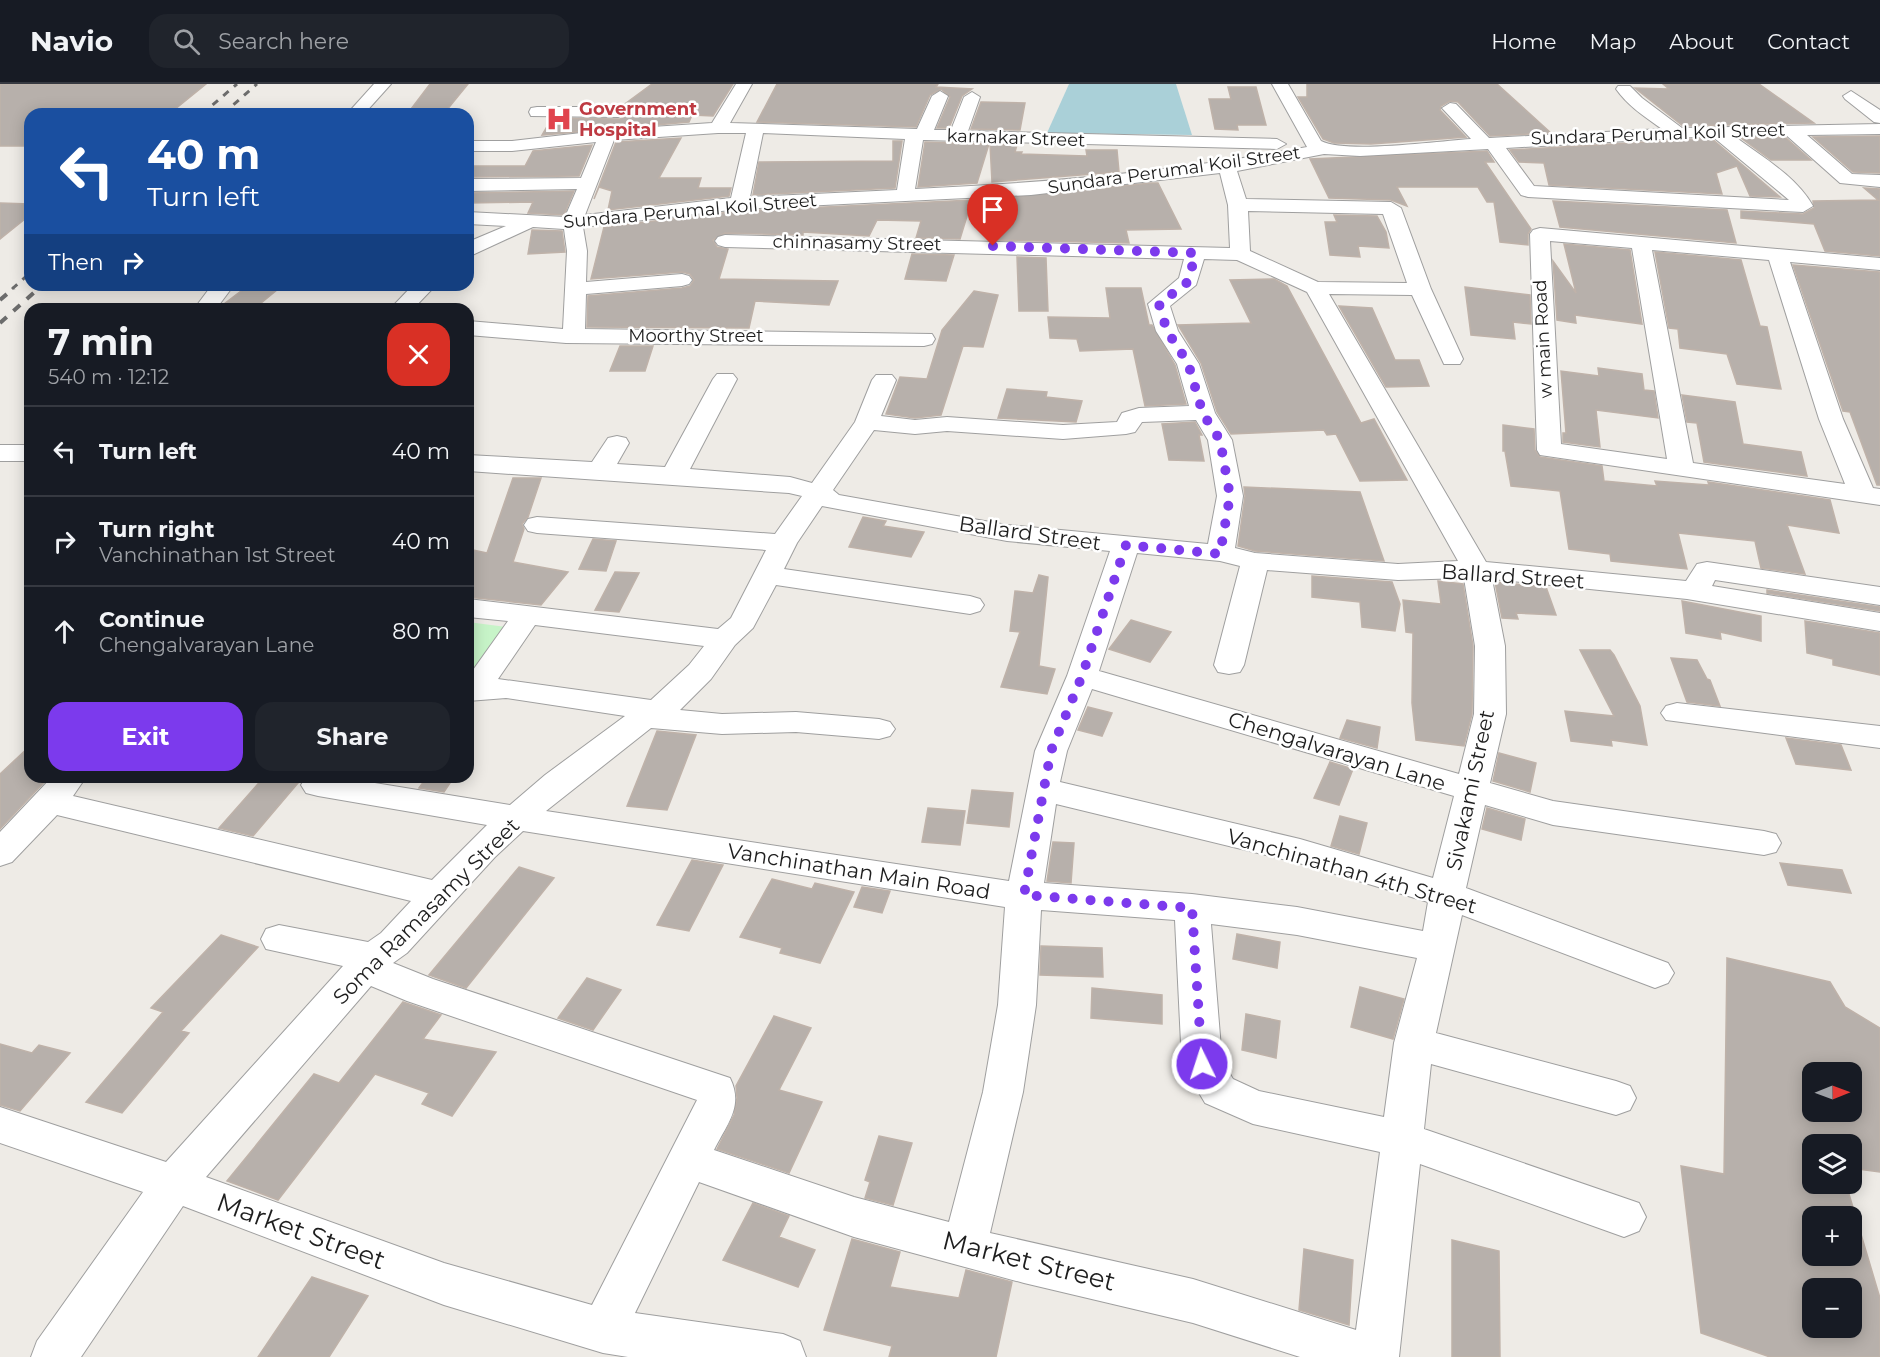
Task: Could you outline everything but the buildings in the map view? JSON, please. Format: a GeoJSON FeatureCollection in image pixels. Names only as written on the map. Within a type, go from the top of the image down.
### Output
{"type":"FeatureCollection","features":[{"type":"Feature","properties":{"kind":"street"},"geometry":{"type":"LineString","coordinates":[[361,108],[383,84]]}},
{"type":"Feature","properties":{"kind":"street"},"geometry":{"type":"LineString","coordinates":[[718,128],[744,84]]}},
{"type":"Feature","properties":{"kind":"street"},"geometry":{"type":"LineString","coordinates":[[1280,84],[1319,147]]}},
{"type":"Feature","properties":{"kind":"street"},"geometry":{"type":"LineString","coordinates":[[1624,89],[1636,102],[1677,132]]}},
{"type":"Feature","properties":{"kind":"street"},"geometry":{"type":"LineString","coordinates":[[626,91],[619,112],[630,134]]}},
{"type":"Feature","properties":{"kind":"street"},"geometry":{"type":"LineString","coordinates":[[905,196],[919,134],[940,96]]}},
{"type":"Feature","properties":{"kind":"street"},"geometry":{"type":"LineString","coordinates":[[1851,96],[1880,118]]}},
{"type":"Feature","properties":{"kind":"street"},"geometry":{"type":"LineString","coordinates":[[957,136],[972,97]]}},
{"type":"Feature","properties":{"kind":"street"},"geometry":{"type":"LineString","coordinates":[[1450,108],[1488,142],[1528,191],[1803,206],[1800,199],[1773,175],[1716,131]]}},
{"type":"Feature","properties":{"kind":"street"},"geometry":{"type":"LineString","coordinates":[[537,112],[619,112]]}},
{"type":"Feature","properties":{"kind":"street"},"geometry":{"type":"LineString","coordinates":[[739,203],[756,128]]}},
{"type":"Feature","properties":{"kind":"street","name":"karnakar Street"},"geometry":{"type":"LineString","coordinates":[[474,146],[513,146],[607,135],[756,128],[1319,147]]}},
{"type":"Feature","properties":{"kind":"street"},"geometry":{"type":"LineString","coordinates":[[1789,129],[1847,179],[1880,181]]}},
{"type":"Feature","properties":{"kind":"street","name":"Sundara Perumal Koil Street"},"geometry":{"type":"LineString","coordinates":[[474,218],[569,222],[739,203],[1031,189],[1227,167],[1319,147],[1360,151],[1677,132],[1789,129],[1851,129],[1877,138]]}},
{"type":"Feature","properties":{"kind":"street"},"geometry":{"type":"LineString","coordinates":[[574,336],[577,251],[569,222],[588,183],[607,135]]}},
{"type":"Feature","properties":{"kind":"street"},"geometry":{"type":"LineString","coordinates":[[1227,167],[1238,205],[1240,254],[1315,288],[1420,289]]}},
{"type":"Feature","properties":{"kind":"street"},"geometry":{"type":"LineString","coordinates":[[476,185],[495,168]]}},
{"type":"Feature","properties":{"kind":"street"},"geometry":{"type":"LineString","coordinates":[[1773,175],[1831,174]]}},
{"type":"Feature","properties":{"kind":"street"},"geometry":{"type":"LineString","coordinates":[[476,185],[588,183]]}},
{"type":"Feature","properties":{"kind":"street"},"geometry":{"type":"LineString","coordinates":[[847,228],[861,198]]}},
{"type":"Feature","properties":{"kind":"street"},"geometry":{"type":"LineString","coordinates":[[1238,205],[1390,208],[1420,289],[1452,359]]}},
{"type":"Feature","properties":{"kind":"street"},"geometry":{"type":"LineString","coordinates":[[474,247],[484,241],[525,226],[569,222]]}},
{"type":"Feature","properties":{"kind":"street","name":"chinnasamy Street"},"geometry":{"type":"LineString","coordinates":[[725,241],[847,228],[1195,253],[1240,254]]}},
{"type":"Feature","properties":{"kind":"street","name":"w main Road"},"geometry":{"type":"LineString","coordinates":[[1871,495],[1549,450],[1540,234],[1880,264]]}},
{"type":"Feature","properties":{"kind":"street"},"geometry":{"type":"LineString","coordinates":[[1641,243],[1681,469]]}},
{"type":"Feature","properties":{"kind":"street"},"geometry":{"type":"LineString","coordinates":[[1195,253],[1189,281],[1159,304],[1167,331],[1188,363],[1203,414],[1220,440],[1230,496],[1220,554]]}},
{"type":"Feature","properties":{"kind":"street"},"geometry":{"type":"LineString","coordinates":[[1777,255],[1831,419],[1871,495]]}},
{"type":"Feature","properties":{"kind":"street"},"geometry":{"type":"LineString","coordinates":[[574,289],[682,280]]}},
{"type":"Feature","properties":{"kind":"street","name":"Sivakami Street"},"geometry":{"type":"LineString","coordinates":[[1315,288],[1476,569],[1490,646],[1490,714],[1447,895],[1438,948],[1414,1042],[1376,1357]]}},
{"type":"Feature","properties":{"kind":"street"},"geometry":{"type":"LineString","coordinates":[[407,303],[419,291]]}},
{"type":"Feature","properties":{"kind":"street","name":"Moorthy Street"},"geometry":{"type":"LineString","coordinates":[[474,328],[574,336],[924,339]]}},
{"type":"Feature","properties":{"kind":"street"},"geometry":{"type":"LineString","coordinates":[[673,477],[724,379]]}},
{"type":"Feature","properties":{"kind":"street","name":"Soma Ramasamy Street"},"geometry":{"type":"LineString","coordinates":[[54,1357],[174,1184],[280,1060],[370,962],[394,943],[483,848],[557,783],[651,714],[700,672],[725,639],[743,622],[783,543],[804,510],[820,493],[867,422],[884,380]]}},
{"type":"Feature","properties":{"kind":"street"},"geometry":{"type":"LineString","coordinates":[[867,422],[915,428],[947,424],[1063,432],[1112,430],[1126,427],[1131,417],[1139,415],[1203,414]]}},
{"type":"Feature","properties":{"kind":"street"},"geometry":{"type":"LineString","coordinates":[[600,470],[617,443]]}},
{"type":"Feature","properties":{"kind":"street"},"geometry":{"type":"LineString","coordinates":[[0,453],[24,453]]}},
{"type":"Feature","properties":{"kind":"street","name":"Ballard Street"},"geometry":{"type":"LineString","coordinates":[[474,463],[600,470],[790,485],[820,493],[831,501],[996,531],[1220,554],[1255,561],[1398,572],[1476,569],[1694,591],[1880,622]]}},
{"type":"Feature","properties":{"kind":"street"},"geometry":{"type":"LineString","coordinates":[[537,525],[783,543]]}},
{"type":"Feature","properties":{"kind":"street"},"geometry":{"type":"LineString","coordinates":[[965,1246],[1003,1092],[1017,1005],[1024,895],[1042,789],[1051,751],[1082,676],[1126,545]]}},
{"type":"Feature","properties":{"kind":"street"},"geometry":{"type":"LineString","coordinates":[[1229,665],[1255,561]]}},
{"type":"Feature","properties":{"kind":"street"},"geometry":{"type":"LineString","coordinates":[[1694,591],[1707,570],[1880,596]]}},
{"type":"Feature","properties":{"kind":"street"},"geometry":{"type":"LineString","coordinates":[[768,575],[970,605]]}},
{"type":"Feature","properties":{"kind":"street"},"geometry":{"type":"LineString","coordinates":[[474,609],[725,639]]}},
{"type":"Feature","properties":{"kind":"street"},"geometry":{"type":"LineString","coordinates":[[474,687],[527,615]]}},
{"type":"Feature","properties":{"kind":"street","name":"Chengalvarayan Lane"},"geometry":{"type":"LineString","coordinates":[[1082,676],[1553,813],[1764,843]]}},
{"type":"Feature","properties":{"kind":"street"},"geometry":{"type":"LineString","coordinates":[[474,691],[506,688],[651,714],[722,724],[796,722],[879,729]]}},
{"type":"Feature","properties":{"kind":"street"},"geometry":{"type":"LineString","coordinates":[[1677,713],[1880,736]]}},
{"type":"Feature","properties":{"kind":"street","name":"Vanchinathan Main Road"},"geometry":{"type":"LineString","coordinates":[[318,785],[517,819],[1024,895],[1192,908],[1297,921],[1438,948]]}},
{"type":"Feature","properties":{"kind":"street","name":"Vanchinathan 4th Street"},"geometry":{"type":"LineString","coordinates":[[1042,789],[1300,851],[1447,895],[1655,973]]}},
{"type":"Feature","properties":{"kind":"street"},"geometry":{"type":"LineString","coordinates":[[0,853],[60,790],[439,895]]}},
{"type":"Feature","properties":{"kind":"street"},"geometry":{"type":"LineString","coordinates":[[1192,908],[1202,1064],[1219,1091],[1253,1107],[1401,1139],[1624,1217]]}},
{"type":"Feature","properties":{"kind":"street"},"geometry":{"type":"LineString","coordinates":[[279,939],[370,962],[420,990],[713,1087],[719,1097],[603,1331]]}},
{"type":"Feature","properties":{"kind":"street"},"geometry":{"type":"LineString","coordinates":[[1414,1042],[1616,1098]]}},
{"type":"Feature","properties":{"kind":"street","name":"Market Street"},"geometry":{"type":"LineString","coordinates":[[0,1125],[174,1184],[444,1284],[603,1331],[783,1357]]}},
{"type":"Feature","properties":{"kind":"street","name":"Market Street"},"geometry":{"type":"LineString","coordinates":[[688,1160],[854,1217],[1193,1301],[1371,1357]]}},
{"type":"Feature","properties":{"kind":"green space"},"geometry":{"type":"Polygon","coordinates":[[[474,623],[513,628],[474,675],[474,623]]]}},
{"type":"Feature","properties":{"kind":"water"},"geometry":{"type":"Polygon","coordinates":[[[1069,84],[1176,84],[1192,135],[1047,133],[1069,84]]]}},
{"type":"Feature","properties":{"kind":"railway"},"geometry":{"type":"LineString","coordinates":[[209,108],[237,84]]}},
{"type":"Feature","properties":{"kind":"railway"},"geometry":{"type":"LineString","coordinates":[[230,108],[257,84]]}},
{"type":"Feature","properties":{"kind":"railway"},"geometry":{"type":"LineString","coordinates":[[12,289],[24,278]]}},
{"type":"Feature","properties":{"kind":"railway"},"geometry":{"type":"LineString","coordinates":[[0,300],[14,288]]}},
{"type":"Feature","properties":{"kind":"railway"},"geometry":{"type":"LineString","coordinates":[[0,323],[36,291]]}},
{"type":"Feature","properties":{"kind":"place","name":"Government Hospital"},"geometry":{"type":"Point","coordinates":[559,119]}},
{"type":"Feature","properties":{"kind":"route"},"geometry":{"type":"LineString","coordinates":[[993,246],[1195,253],[1189,281],[1159,304],[1167,331],[1188,363],[1203,414],[1220,440],[1230,496],[1220,554],[1126,545],[1082,676],[1064,714],[1051,751],[1042,789],[1024,895],[1192,908],[1202,1064]]}}]}
